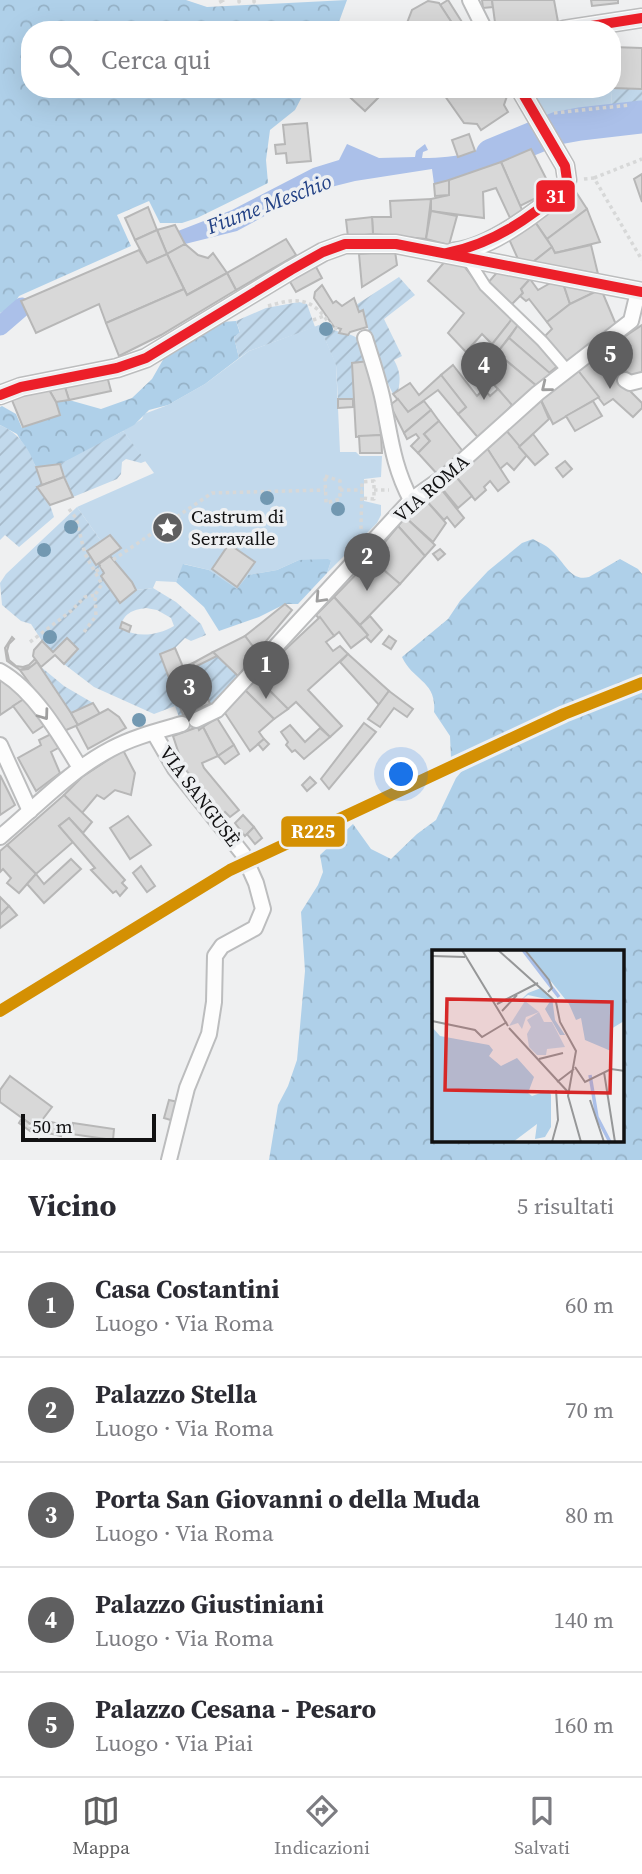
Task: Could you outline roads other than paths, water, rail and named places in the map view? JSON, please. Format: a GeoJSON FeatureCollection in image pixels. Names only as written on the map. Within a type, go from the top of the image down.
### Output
{"type":"FeatureCollection","features":[{"type":"Feature","properties":{"kind":"street"},"geometry":{"type":"LineString","coordinates":[[470,0],[480,21]]}},
{"type":"Feature","properties":{"kind":"street"},"geometry":{"type":"LineString","coordinates":[[621,21],[642,18]]}},
{"type":"Feature","properties":{"kind":"street"},"geometry":{"type":"LineString","coordinates":[[447,253],[483,245],[501,235],[561,191],[566,184],[565,166],[542,118],[527,98]]}},
{"type":"Feature","properties":{"kind":"street"},"geometry":{"type":"LineString","coordinates":[[501,235],[501,247],[506,259],[513,266]]}},
{"type":"Feature","properties":{"kind":"street"},"geometry":{"type":"LineString","coordinates":[[0,395],[21,387],[106,371],[146,358],[291,270],[333,247],[356,243],[396,244],[640,292]]}},
{"type":"Feature","properties":{"kind":"street"},"geometry":{"type":"LineString","coordinates":[[472,258],[471,264],[485,286],[542,341],[567,370]]}},
{"type":"Feature","properties":{"kind":"street","name":"VIA ROMA"},"geometry":{"type":"LineString","coordinates":[[0,837],[80,768],[113,748],[217,710],[411,500],[449,473],[567,370],[602,348],[631,321],[640,292]]}},
{"type":"Feature","properties":{"kind":"street"},"geometry":{"type":"LineString","coordinates":[[365,338],[384,404],[394,461],[411,500]]}},
{"type":"Feature","properties":{"kind":"street"},"geometry":{"type":"LineString","coordinates":[[625,380],[630,383],[642,380]]}},
{"type":"Feature","properties":{"kind":"street"},"geometry":{"type":"LineString","coordinates":[[0,671],[27,691],[80,768]]}},
{"type":"Feature","properties":{"kind":"street","name":"VIA SANGUSÈ"},"geometry":{"type":"LineString","coordinates":[[155,733],[175,769],[243,854],[256,883],[262,909],[255,928],[222,946],[215,956],[214,1002],[209,1034],[187,1088],[169,1160]]}},
{"type":"Feature","properties":{"kind":"street"},"geometry":{"type":"LineString","coordinates":[[0,745],[30,811]]}},
{"type":"Feature","properties":{"kind":"water"},"geometry":{"type":"Polygon","coordinates":[[[529,128],[539,145],[487,167],[434,184],[432,169],[355,181],[319,190],[294,200],[237,231],[185,244],[178,231],[232,210],[313,168],[339,160],[347,144],[379,158],[415,157],[416,151],[425,144],[428,150],[423,152],[422,158],[438,158],[465,154],[529,128]]]}},
{"type":"Feature","properties":{"kind":"waterway","name":"Fiume Meschio"},"geometry":{"type":"LineString","coordinates":[[492,155],[558,128],[642,117]]}},
{"type":"Feature","properties":{"kind":"waterway"},"geometry":{"type":"LineString","coordinates":[[0,326],[22,307]]}},
{"type":"Feature","properties":{"kind":"tunnel"},"geometry":{"type":"LineString","coordinates":[[604,350],[625,380]]}},
{"type":"Feature","properties":{"kind":"place","name":"Palazzo Cesana - Pesaro"},"geometry":{"type":"Point","coordinates":[610,389]}},
{"type":"Feature","properties":{"kind":"place","name":"Palazzo Giustiniani"},"geometry":{"type":"Point","coordinates":[484,400]}},
{"type":"Feature","properties":{"kind":"place","name":"Castrum di Serravalle"},"geometry":{"type":"Point","coordinates":[168,527]}},
{"type":"Feature","properties":{"kind":"place","name":"Palazzo Stella"},"geometry":{"type":"Point","coordinates":[367,591]}},
{"type":"Feature","properties":{"kind":"place","name":"Casa Costantini"},"geometry":{"type":"Point","coordinates":[266,699]}},
{"type":"Feature","properties":{"kind":"place","name":"Porta San Giovanni o della Muda"},"geometry":{"type":"Point","coordinates":[189,722]}}]}
